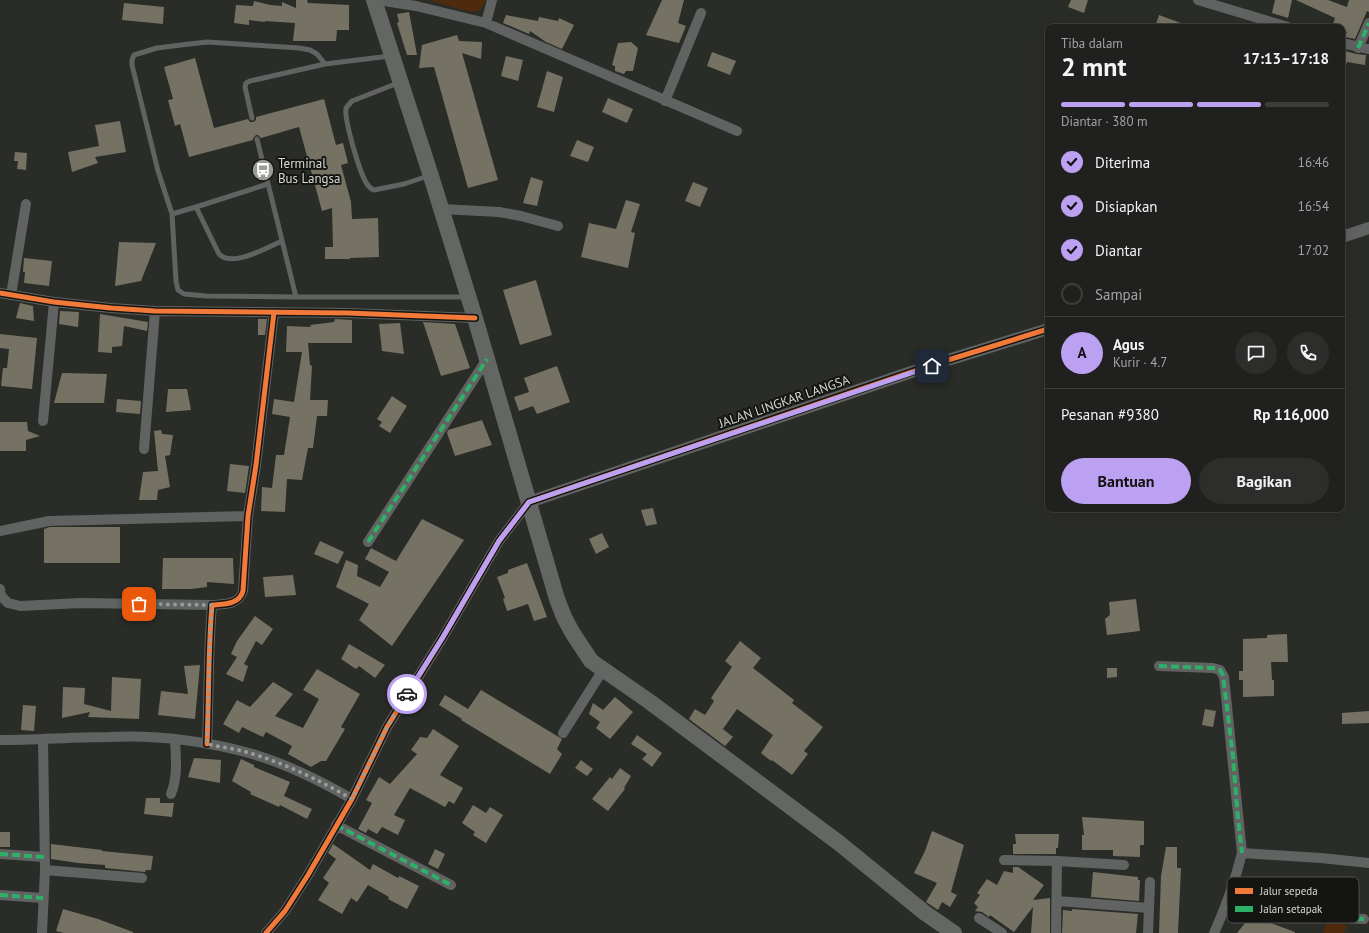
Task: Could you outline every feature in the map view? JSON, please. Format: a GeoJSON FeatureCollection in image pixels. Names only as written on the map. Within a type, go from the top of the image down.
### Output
{"type":"FeatureCollection","features":[{"type":"Feature","properties":{"kind":"highway"},"geometry":{"type":"LineString","coordinates":[[374,0],[475,318],[529,502],[544,559],[564,617],[580,646],[591,662],[663,712],[839,843],[924,913],[954,933]]}},
{"type":"Feature","properties":{"kind":"street"},"geometry":{"type":"LineString","coordinates":[[378,0],[416,6],[486,23],[737,131]]}},
{"type":"Feature","properties":{"kind":"street"},"geometry":{"type":"LineString","coordinates":[[486,23],[492,0]]}},
{"type":"Feature","properties":{"kind":"street"},"geometry":{"type":"LineString","coordinates":[[1198,0],[1278,24]]}},
{"type":"Feature","properties":{"kind":"street"},"geometry":{"type":"LineString","coordinates":[[666,100],[701,13]]}},
{"type":"Feature","properties":{"kind":"street"},"geometry":{"type":"LineString","coordinates":[[1358,48],[1369,23]]}},
{"type":"Feature","properties":{"kind":"street"},"geometry":{"type":"LineString","coordinates":[[1345,44],[1358,48],[1369,49]]}},
{"type":"Feature","properties":{"kind":"street"},"geometry":{"type":"LineString","coordinates":[[11,295],[26,204]]}},
{"type":"Feature","properties":{"kind":"street"},"geometry":{"type":"LineString","coordinates":[[441,209],[499,212],[558,226]]}},
{"type":"Feature","properties":{"kind":"street"},"geometry":{"type":"LineString","coordinates":[[1345,235],[1369,228]]}},
{"type":"Feature","properties":{"kind":"street"},"geometry":{"type":"LineString","coordinates":[[0,293],[54,302],[155,311],[348,313],[475,318]]}},
{"type":"Feature","properties":{"kind":"street"},"geometry":{"type":"LineString","coordinates":[[43,421],[54,302]]}},
{"type":"Feature","properties":{"kind":"street"},"geometry":{"type":"LineString","coordinates":[[144,449],[155,311]]}},
{"type":"Feature","properties":{"kind":"street"},"geometry":{"type":"LineString","coordinates":[[0,589],[1,596],[8,603],[20,606],[81,603],[212,605],[233,603],[237,600],[242,594],[248,516],[256,465],[274,312]]}},
{"type":"Feature","properties":{"kind":"street","name":"JALAN LINGKAR LANGSA"},"geometry":{"type":"LineString","coordinates":[[529,502],[932,366],[1045,330]]}},
{"type":"Feature","properties":{"kind":"street"},"geometry":{"type":"LineString","coordinates":[[368,542],[487,359]]}},
{"type":"Feature","properties":{"kind":"street"},"geometry":{"type":"LineString","coordinates":[[266,933],[285,910],[308,875],[352,799],[387,727],[443,637],[499,541],[529,502]]}},
{"type":"Feature","properties":{"kind":"street"},"geometry":{"type":"LineString","coordinates":[[0,530],[49,521],[248,516]]}},
{"type":"Feature","properties":{"kind":"street"},"geometry":{"type":"LineString","coordinates":[[207,744],[210,668],[209,635],[212,605]]}},
{"type":"Feature","properties":{"kind":"street"},"geometry":{"type":"LineString","coordinates":[[1159,666],[1213,668],[1220,670],[1223,675],[1233,757],[1242,853],[1236,877]]}},
{"type":"Feature","properties":{"kind":"street"},"geometry":{"type":"LineString","coordinates":[[563,733],[603,670]]}},
{"type":"Feature","properties":{"kind":"street"},"geometry":{"type":"LineString","coordinates":[[0,740],[43,740],[111,736],[175,740],[207,744],[249,753],[281,764],[318,780],[352,799]]}},
{"type":"Feature","properties":{"kind":"street"},"geometry":{"type":"LineString","coordinates":[[42,933],[45,870],[43,740]]}},
{"type":"Feature","properties":{"kind":"street"},"geometry":{"type":"LineString","coordinates":[[171,794],[175,785],[177,772],[175,740]]}},
{"type":"Feature","properties":{"kind":"street"},"geometry":{"type":"LineString","coordinates":[[336,825],[452,885]]}},
{"type":"Feature","properties":{"kind":"street"},"geometry":{"type":"LineString","coordinates":[[1242,853],[1321,858],[1369,863]]}},
{"type":"Feature","properties":{"kind":"street"},"geometry":{"type":"LineString","coordinates":[[0,854],[44,857]]}},
{"type":"Feature","properties":{"kind":"street"},"geometry":{"type":"LineString","coordinates":[[1004,860],[1124,864]]}},
{"type":"Feature","properties":{"kind":"street"},"geometry":{"type":"LineString","coordinates":[[1056,933],[1057,862]]}},
{"type":"Feature","properties":{"kind":"street"},"geometry":{"type":"LineString","coordinates":[[45,870],[142,878]]}},
{"type":"Feature","properties":{"kind":"street"},"geometry":{"type":"LineString","coordinates":[[1148,933],[1150,882]]}},
{"type":"Feature","properties":{"kind":"street"},"geometry":{"type":"LineString","coordinates":[[0,895],[43,898]]}},
{"type":"Feature","properties":{"kind":"street"},"geometry":{"type":"LineString","coordinates":[[1057,901],[1149,908]]}},
{"type":"Feature","properties":{"kind":"street"},"geometry":{"type":"LineString","coordinates":[[1214,933],[1226,907]]}},
{"type":"Feature","properties":{"kind":"street"},"geometry":{"type":"LineString","coordinates":[[979,918],[1002,933]]}},
{"type":"Feature","properties":{"kind":"street"},"geometry":{"type":"LineString","coordinates":[[1359,919],[1364,919]]}},
{"type":"Feature","properties":{"kind":"lane"},"geometry":{"type":"LineString","coordinates":[[325,64],[317,54],[310,50],[207,42],[157,48],[134,55],[132,65],[158,171],[172,214],[176,281],[178,290],[184,294],[206,296],[468,297]]}},
{"type":"Feature","properties":{"kind":"lane"},"geometry":{"type":"LineString","coordinates":[[252,118],[245,87],[248,82],[325,64],[392,56]]}},
{"type":"Feature","properties":{"kind":"lane"},"geometry":{"type":"LineString","coordinates":[[401,82],[352,101],[347,105],[345,112],[346,118],[358,165],[367,185],[374,190],[404,184],[431,176]]}},
{"type":"Feature","properties":{"kind":"lane"},"geometry":{"type":"LineString","coordinates":[[257,139],[296,297]]}},
{"type":"Feature","properties":{"kind":"lane"},"geometry":{"type":"LineString","coordinates":[[172,214],[268,184]]}},
{"type":"Feature","properties":{"kind":"lane"},"geometry":{"type":"LineString","coordinates":[[196,207],[219,254],[223,257],[237,259],[282,241]]}},
{"type":"Feature","properties":{"kind":"shaded area"},"geometry":{"type":"Polygon","coordinates":[[[428,0],[486,0],[481,10],[471,12],[428,0]]]}},
{"type":"Feature","properties":{"kind":"shaded area"},"geometry":{"type":"Polygon","coordinates":[[[1327,923],[1347,925],[1344,933],[1323,933],[1327,923]]]}},
{"type":"Feature","properties":{"kind":"building"},"geometry":{"type":"Polygon","coordinates":[[[296,0],[307,0],[308,3],[349,5],[349,30],[337,30],[336,41],[293,41],[295,23],[249,20],[249,25],[234,23],[236,5],[253,6],[254,1],[282,6],[282,2],[296,8],[296,0]]]}},
{"type":"Feature","properties":{"kind":"building"},"geometry":{"type":"Polygon","coordinates":[[[662,0],[684,0],[678,23],[686,26],[679,43],[646,35],[662,0]]]}},
{"type":"Feature","properties":{"kind":"building"},"geometry":{"type":"Polygon","coordinates":[[[1071,0],[1088,0],[1084,13],[1068,7],[1071,0]]]}},
{"type":"Feature","properties":{"kind":"building"},"geometry":{"type":"Polygon","coordinates":[[[1275,0],[1292,0],[1288,18],[1272,13],[1275,0]]]}},
{"type":"Feature","properties":{"kind":"building"},"geometry":{"type":"Polygon","coordinates":[[[1296,0],[1328,0],[1347,7],[1349,0],[1369,0],[1369,12],[1367,11],[1355,39],[1345,37],[1347,32],[1345,31],[1345,24],[1333,24],[1335,18],[1296,0]]]}},
{"type":"Feature","properties":{"kind":"building"},"geometry":{"type":"Polygon","coordinates":[[[124,3],[164,7],[163,24],[122,20],[124,3]]]}},
{"type":"Feature","properties":{"kind":"building"},"geometry":{"type":"Polygon","coordinates":[[[409,12],[417,55],[407,55],[397,23],[399,22],[397,14],[409,12]]]}},
{"type":"Feature","properties":{"kind":"building"},"geometry":{"type":"Polygon","coordinates":[[[506,15],[538,21],[539,17],[558,21],[559,18],[574,25],[562,49],[546,42],[530,31],[529,34],[503,23],[506,15]]]}},
{"type":"Feature","properties":{"kind":"building"},"geometry":{"type":"Polygon","coordinates":[[[1159,15],[1184,24],[1156,24],[1159,15]]]}},
{"type":"Feature","properties":{"kind":"building"},"geometry":{"type":"Polygon","coordinates":[[[457,35],[459,41],[482,42],[481,59],[462,53],[498,180],[468,188],[434,67],[419,68],[422,45],[457,35]]]}},
{"type":"Feature","properties":{"kind":"building"},"geometry":{"type":"Polygon","coordinates":[[[631,42],[638,48],[633,71],[626,71],[624,74],[615,71],[615,66],[612,65],[618,43],[631,42]]]}},
{"type":"Feature","properties":{"kind":"building"},"geometry":{"type":"Polygon","coordinates":[[[1345,51],[1366,55],[1365,65],[1347,62],[1345,67],[1345,51]]]}},
{"type":"Feature","properties":{"kind":"building"},"geometry":{"type":"Polygon","coordinates":[[[712,52],[736,61],[730,75],[707,66],[712,52]]]}},
{"type":"Feature","properties":{"kind":"building"},"geometry":{"type":"Polygon","coordinates":[[[506,56],[523,60],[518,81],[501,76],[506,56]]]}},
{"type":"Feature","properties":{"kind":"building"},"geometry":{"type":"Polygon","coordinates":[[[195,58],[214,128],[248,119],[250,122],[253,122],[256,120],[256,117],[324,99],[336,145],[343,143],[348,163],[341,165],[351,202],[352,219],[378,218],[379,257],[325,259],[325,247],[333,247],[332,208],[322,211],[299,127],[261,138],[256,135],[253,140],[189,157],[180,124],[175,126],[168,100],[173,99],[164,67],[195,58]]]}},
{"type":"Feature","properties":{"kind":"building"},"geometry":{"type":"Polygon","coordinates":[[[547,71],[563,77],[554,112],[537,107],[547,71]]]}},
{"type":"Feature","properties":{"kind":"building"},"geometry":{"type":"Polygon","coordinates":[[[608,98],[633,109],[627,123],[602,112],[608,98]]]}},
{"type":"Feature","properties":{"kind":"building"},"geometry":{"type":"Polygon","coordinates":[[[120,121],[126,152],[95,157],[98,163],[72,172],[68,152],[99,146],[95,125],[120,121]]]}},
{"type":"Feature","properties":{"kind":"building"},"geometry":{"type":"Polygon","coordinates":[[[577,140],[594,147],[588,162],[570,156],[577,140]]]}},
{"type":"Feature","properties":{"kind":"building"},"geometry":{"type":"Polygon","coordinates":[[[15,152],[27,153],[26,170],[17,169],[18,161],[14,161],[15,152]]]}},
{"type":"Feature","properties":{"kind":"building"},"geometry":{"type":"Polygon","coordinates":[[[531,177],[543,181],[537,206],[523,203],[531,177]]]}},
{"type":"Feature","properties":{"kind":"building"},"geometry":{"type":"Polygon","coordinates":[[[693,182],[708,188],[700,207],[685,201],[693,182]]]}},
{"type":"Feature","properties":{"kind":"building"},"geometry":{"type":"Polygon","coordinates":[[[626,200],[640,204],[631,232],[635,233],[628,268],[581,257],[589,223],[616,229],[626,200]]]}},
{"type":"Feature","properties":{"kind":"building"},"geometry":{"type":"Polygon","coordinates":[[[119,242],[156,243],[141,281],[115,286],[119,242]]]}},
{"type":"Feature","properties":{"kind":"building"},"geometry":{"type":"Polygon","coordinates":[[[24,258],[52,261],[49,286],[24,283],[24,258]]]}},
{"type":"Feature","properties":{"kind":"building"},"geometry":{"type":"Polygon","coordinates":[[[536,280],[552,335],[520,345],[503,290],[536,280]]]}},
{"type":"Feature","properties":{"kind":"building"},"geometry":{"type":"Polygon","coordinates":[[[20,303],[33,306],[34,321],[16,318],[20,303]]]}},
{"type":"Feature","properties":{"kind":"building"},"geometry":{"type":"Polygon","coordinates":[[[60,311],[79,312],[78,327],[59,324],[60,311]]]}},
{"type":"Feature","properties":{"kind":"building"},"geometry":{"type":"Polygon","coordinates":[[[100,314],[148,322],[147,331],[124,326],[122,346],[112,347],[112,353],[98,352],[100,314]]]}},
{"type":"Feature","properties":{"kind":"building"},"geometry":{"type":"Polygon","coordinates":[[[258,319],[267,319],[265,335],[258,335],[258,319]]]}},
{"type":"Feature","properties":{"kind":"building"},"geometry":{"type":"Polygon","coordinates":[[[335,319],[352,320],[352,343],[308,343],[310,365],[312,366],[310,400],[328,400],[327,416],[317,416],[313,448],[308,448],[302,480],[287,479],[285,512],[261,511],[262,487],[272,488],[276,455],[284,455],[290,417],[272,414],[274,399],[294,402],[302,352],[286,352],[287,326],[311,327],[310,325],[334,322],[335,319]]]}},
{"type":"Feature","properties":{"kind":"building"},"geometry":{"type":"Polygon","coordinates":[[[423,322],[455,324],[470,368],[441,376],[423,322]]]}},
{"type":"Feature","properties":{"kind":"building"},"geometry":{"type":"Polygon","coordinates":[[[400,323],[404,354],[382,351],[379,324],[400,323]]]}},
{"type":"Feature","properties":{"kind":"building"},"geometry":{"type":"Polygon","coordinates":[[[0,334],[37,338],[32,389],[1,386],[3,368],[7,368],[9,349],[0,348],[0,334]]]}},
{"type":"Feature","properties":{"kind":"building"},"geometry":{"type":"Polygon","coordinates":[[[557,366],[570,402],[537,414],[533,406],[519,411],[514,397],[529,392],[524,378],[557,366]]]}},
{"type":"Feature","properties":{"kind":"building"},"geometry":{"type":"Polygon","coordinates":[[[62,373],[107,374],[104,403],[54,403],[62,373]]]}},
{"type":"Feature","properties":{"kind":"building"},"geometry":{"type":"Polygon","coordinates":[[[168,389],[187,389],[191,410],[166,412],[168,389]]]}},
{"type":"Feature","properties":{"kind":"building"},"geometry":{"type":"Polygon","coordinates":[[[392,396],[407,406],[390,433],[379,426],[382,422],[377,419],[392,396]]]}},
{"type":"Feature","properties":{"kind":"building"},"geometry":{"type":"Polygon","coordinates":[[[117,399],[141,401],[140,414],[116,412],[117,399]]]}},
{"type":"Feature","properties":{"kind":"building"},"geometry":{"type":"Polygon","coordinates":[[[482,420],[492,445],[455,456],[447,433],[448,430],[482,420]]]}},
{"type":"Feature","properties":{"kind":"building"},"geometry":{"type":"Polygon","coordinates":[[[0,422],[27,422],[28,431],[40,436],[26,440],[26,451],[0,451],[0,422]]]}},
{"type":"Feature","properties":{"kind":"building"},"geometry":{"type":"Polygon","coordinates":[[[161,430],[162,434],[173,435],[170,455],[165,456],[170,487],[158,490],[157,500],[139,500],[143,472],[158,471],[154,431],[161,430]]]}},
{"type":"Feature","properties":{"kind":"building"},"geometry":{"type":"Polygon","coordinates":[[[230,464],[249,466],[245,493],[227,491],[230,464]]]}},
{"type":"Feature","properties":{"kind":"building"},"geometry":{"type":"Polygon","coordinates":[[[653,508],[657,524],[646,526],[641,510],[653,508]]]}},
{"type":"Feature","properties":{"kind":"building"},"geometry":{"type":"Polygon","coordinates":[[[422,519],[464,540],[392,646],[359,620],[369,604],[336,587],[346,560],[358,565],[357,576],[380,587],[389,572],[365,559],[371,548],[396,561],[422,519]]]}},
{"type":"Feature","properties":{"kind":"building"},"geometry":{"type":"Polygon","coordinates":[[[50,527],[120,527],[120,563],[44,563],[44,529],[50,527]]]}},
{"type":"Feature","properties":{"kind":"building"},"geometry":{"type":"Polygon","coordinates":[[[602,533],[609,547],[596,554],[589,539],[602,533]]]}},
{"type":"Feature","properties":{"kind":"building"},"geometry":{"type":"Polygon","coordinates":[[[320,541],[344,552],[338,564],[314,554],[320,541]]]}},
{"type":"Feature","properties":{"kind":"building"},"geometry":{"type":"Polygon","coordinates":[[[163,558],[233,558],[234,584],[207,582],[207,587],[191,589],[162,589],[163,558]]]}},
{"type":"Feature","properties":{"kind":"building"},"geometry":{"type":"Polygon","coordinates":[[[527,563],[547,617],[534,621],[528,604],[507,611],[503,599],[505,598],[497,577],[508,573],[508,570],[527,563]]]}},
{"type":"Feature","properties":{"kind":"building"},"geometry":{"type":"Polygon","coordinates":[[[293,575],[296,595],[265,597],[263,577],[293,575]]]}},
{"type":"Feature","properties":{"kind":"building"},"geometry":{"type":"Polygon","coordinates":[[[1136,599],[1140,631],[1107,635],[1105,619],[1110,615],[1109,602],[1136,599]]]}},
{"type":"Feature","properties":{"kind":"building"},"geometry":{"type":"Polygon","coordinates":[[[255,616],[273,629],[262,645],[256,641],[244,664],[248,666],[243,682],[226,674],[237,657],[231,654],[237,641],[255,616]]]}},
{"type":"Feature","properties":{"kind":"building"},"geometry":{"type":"Polygon","coordinates":[[[1287,634],[1288,662],[1271,662],[1272,680],[1274,680],[1274,696],[1243,697],[1243,680],[1239,680],[1239,671],[1243,671],[1243,639],[1267,638],[1267,635],[1287,634]]]}},
{"type":"Feature","properties":{"kind":"building"},"geometry":{"type":"Polygon","coordinates":[[[740,641],[761,658],[753,668],[794,700],[792,703],[823,727],[804,751],[808,754],[792,775],[761,753],[773,735],[737,709],[723,729],[733,737],[725,746],[689,719],[695,709],[705,715],[714,701],[711,698],[732,667],[725,661],[740,641]]]}},
{"type":"Feature","properties":{"kind":"building"},"geometry":{"type":"Polygon","coordinates":[[[349,644],[385,665],[375,678],[359,666],[356,669],[341,659],[349,644]]]}},
{"type":"Feature","properties":{"kind":"building"},"geometry":{"type":"Polygon","coordinates":[[[200,665],[195,719],[158,715],[161,691],[188,694],[184,666],[200,665]]]}},
{"type":"Feature","properties":{"kind":"building"},"geometry":{"type":"Polygon","coordinates":[[[1107,668],[1117,668],[1117,677],[1107,678],[1107,668]]]}},
{"type":"Feature","properties":{"kind":"building"},"geometry":{"type":"Polygon","coordinates":[[[317,669],[360,694],[341,727],[345,729],[326,761],[321,761],[311,767],[288,754],[292,746],[266,732],[263,737],[242,727],[239,733],[223,724],[237,700],[250,707],[273,682],[293,694],[275,716],[303,728],[319,699],[303,690],[317,669]]]}},
{"type":"Feature","properties":{"kind":"building"},"geometry":{"type":"Polygon","coordinates":[[[112,677],[141,679],[139,719],[88,717],[90,712],[62,718],[63,687],[85,688],[84,704],[111,711],[112,677]]]}},
{"type":"Feature","properties":{"kind":"building"},"geometry":{"type":"Polygon","coordinates":[[[481,690],[562,739],[557,749],[562,754],[550,774],[439,705],[445,695],[468,709],[481,690]]]}},
{"type":"Feature","properties":{"kind":"building"},"geometry":{"type":"Polygon","coordinates":[[[615,697],[633,712],[610,739],[596,728],[600,722],[589,714],[593,703],[603,710],[615,697]]]}},
{"type":"Feature","properties":{"kind":"building"},"geometry":{"type":"Polygon","coordinates":[[[23,705],[36,706],[34,731],[21,730],[23,705]]]}},
{"type":"Feature","properties":{"kind":"building"},"geometry":{"type":"Polygon","coordinates":[[[1205,709],[1216,711],[1213,727],[1202,725],[1205,709]]]}},
{"type":"Feature","properties":{"kind":"building"},"geometry":{"type":"Polygon","coordinates":[[[1369,711],[1369,723],[1342,724],[1342,713],[1369,711]]]}},
{"type":"Feature","properties":{"kind":"building"},"geometry":{"type":"Polygon","coordinates":[[[433,729],[459,746],[440,775],[463,788],[454,804],[449,801],[445,807],[410,788],[394,815],[405,820],[398,835],[382,827],[377,834],[368,829],[366,833],[358,829],[372,803],[366,800],[379,777],[390,784],[417,754],[411,750],[420,737],[427,738],[433,729]]]}},
{"type":"Feature","properties":{"kind":"building"},"geometry":{"type":"Polygon","coordinates":[[[637,735],[662,753],[652,767],[642,759],[647,754],[631,744],[637,735]]]}},
{"type":"Feature","properties":{"kind":"building"},"geometry":{"type":"Polygon","coordinates":[[[194,758],[221,760],[220,783],[188,777],[194,758]]]}},
{"type":"Feature","properties":{"kind":"building"},"geometry":{"type":"Polygon","coordinates":[[[241,759],[254,765],[254,767],[290,782],[284,796],[312,809],[307,819],[280,805],[279,807],[250,794],[251,792],[232,781],[241,759]]]}},
{"type":"Feature","properties":{"kind":"building"},"geometry":{"type":"Polygon","coordinates":[[[581,760],[593,769],[587,776],[575,768],[581,760]]]}},
{"type":"Feature","properties":{"kind":"building"},"geometry":{"type":"Polygon","coordinates":[[[620,768],[631,776],[624,788],[625,789],[608,811],[592,799],[610,777],[612,779],[620,768]]]}},
{"type":"Feature","properties":{"kind":"building"},"geometry":{"type":"Polygon","coordinates":[[[146,798],[160,798],[160,803],[174,803],[172,817],[144,814],[146,798]]]}},
{"type":"Feature","properties":{"kind":"building"},"geometry":{"type":"Polygon","coordinates":[[[473,805],[486,813],[490,807],[503,815],[486,843],[473,835],[475,832],[462,823],[473,805]]]}},
{"type":"Feature","properties":{"kind":"building"},"geometry":{"type":"Polygon","coordinates":[[[1082,817],[1144,821],[1144,845],[1140,845],[1140,857],[1113,856],[1113,850],[1082,850],[1082,835],[1084,835],[1082,817]]]}},
{"type":"Feature","properties":{"kind":"building"},"geometry":{"type":"Polygon","coordinates":[[[932,831],[964,845],[951,892],[957,895],[950,907],[942,902],[938,910],[926,902],[937,883],[914,873],[925,851],[932,831]]]}},
{"type":"Feature","properties":{"kind":"building"},"geometry":{"type":"Polygon","coordinates":[[[0,832],[10,832],[10,847],[0,847],[0,832]]]}},
{"type":"Feature","properties":{"kind":"building"},"geometry":{"type":"Polygon","coordinates":[[[1015,834],[1059,834],[1056,854],[1013,854],[1013,844],[1016,844],[1015,834]]]}},
{"type":"Feature","properties":{"kind":"building"},"geometry":{"type":"Polygon","coordinates":[[[51,844],[153,856],[151,870],[146,870],[145,872],[105,868],[105,865],[51,859],[51,844]]]}},
{"type":"Feature","properties":{"kind":"building"},"geometry":{"type":"Polygon","coordinates":[[[333,844],[370,870],[373,864],[398,878],[399,876],[419,886],[407,909],[388,899],[389,897],[368,885],[357,902],[351,898],[342,914],[318,900],[329,883],[323,878],[336,859],[328,853],[333,844]]]}},
{"type":"Feature","properties":{"kind":"building"},"geometry":{"type":"Polygon","coordinates":[[[1166,847],[1177,847],[1177,868],[1181,868],[1178,933],[1159,933],[1161,876],[1166,847]]]}},
{"type":"Feature","properties":{"kind":"building"},"geometry":{"type":"Polygon","coordinates":[[[435,849],[445,854],[438,869],[428,864],[435,849]]]}},
{"type":"Feature","properties":{"kind":"building"},"geometry":{"type":"Polygon","coordinates":[[[1013,867],[1018,867],[1044,885],[1033,900],[1050,898],[1050,933],[1031,933],[1033,907],[1014,932],[990,915],[989,917],[982,912],[975,911],[978,907],[974,903],[980,895],[977,893],[987,879],[997,885],[1004,871],[1013,873],[1013,867]]]}},
{"type":"Feature","properties":{"kind":"building"},"geometry":{"type":"Polygon","coordinates":[[[1093,872],[1138,877],[1138,880],[1140,880],[1139,901],[1091,897],[1093,872]]]}},
{"type":"Feature","properties":{"kind":"building"},"geometry":{"type":"Polygon","coordinates":[[[63,909],[98,919],[133,933],[64,933],[56,931],[63,909]]]}},
{"type":"Feature","properties":{"kind":"building"},"geometry":{"type":"Polygon","coordinates":[[[1072,909],[1138,914],[1136,933],[1062,933],[1063,910],[1072,911],[1072,909]]]}},
{"type":"Feature","properties":{"kind":"building"},"geometry":{"type":"Polygon","coordinates":[[[1245,923],[1270,923],[1295,932],[1295,933],[1237,933],[1245,923]]]}},
{"type":"Feature","properties":{"kind":"marked path"},"geometry":{"type":"LineString","coordinates":[[1358,48],[1369,23]]}},
{"type":"Feature","properties":{"kind":"marked path"},"geometry":{"type":"LineString","coordinates":[[368,542],[487,359]]}},
{"type":"Feature","properties":{"kind":"marked path"},"geometry":{"type":"LineString","coordinates":[[1159,666],[1213,668],[1220,670],[1223,675],[1233,757],[1242,853]]}},
{"type":"Feature","properties":{"kind":"marked path"},"geometry":{"type":"LineString","coordinates":[[336,825],[451,885]]}},
{"type":"Feature","properties":{"kind":"marked path"},"geometry":{"type":"LineString","coordinates":[[0,854],[44,857]]}},
{"type":"Feature","properties":{"kind":"marked path"},"geometry":{"type":"LineString","coordinates":[[0,895],[43,898]]}},
{"type":"Feature","properties":{"kind":"marked path"},"geometry":{"type":"LineString","coordinates":[[1359,919],[1364,919]]}},
{"type":"Feature","properties":{"kind":"cycle path"},"geometry":{"type":"LineString","coordinates":[[0,293],[54,302],[155,311],[348,313],[475,318]]}},
{"type":"Feature","properties":{"kind":"cycle path"},"geometry":{"type":"LineString","coordinates":[[207,744],[212,605],[226,604],[235,601],[241,596],[243,591],[248,516],[256,465],[274,312]]}},
{"type":"Feature","properties":{"kind":"cycle path"},"geometry":{"type":"LineString","coordinates":[[266,933],[285,911],[308,875],[352,799],[387,727],[443,637],[499,541],[529,502],[932,365],[1045,330]]}},
{"type":"Feature","properties":{"kind":"way so far"},"geometry":{"type":"LineString","coordinates":[[139,604],[212,605],[209,635],[210,668],[207,744],[249,753],[281,764],[318,780],[352,799],[387,727],[407,694]]}},
{"type":"Feature","properties":{"kind":"place","name":"Terminal Bus Langsa"},"geometry":{"type":"Point","coordinates":[263,170]}},
{"type":"Feature","properties":{"kind":"route"},"geometry":{"type":"LineString","coordinates":[[407,694],[443,637],[499,541],[529,502],[932,366]]}}]}
